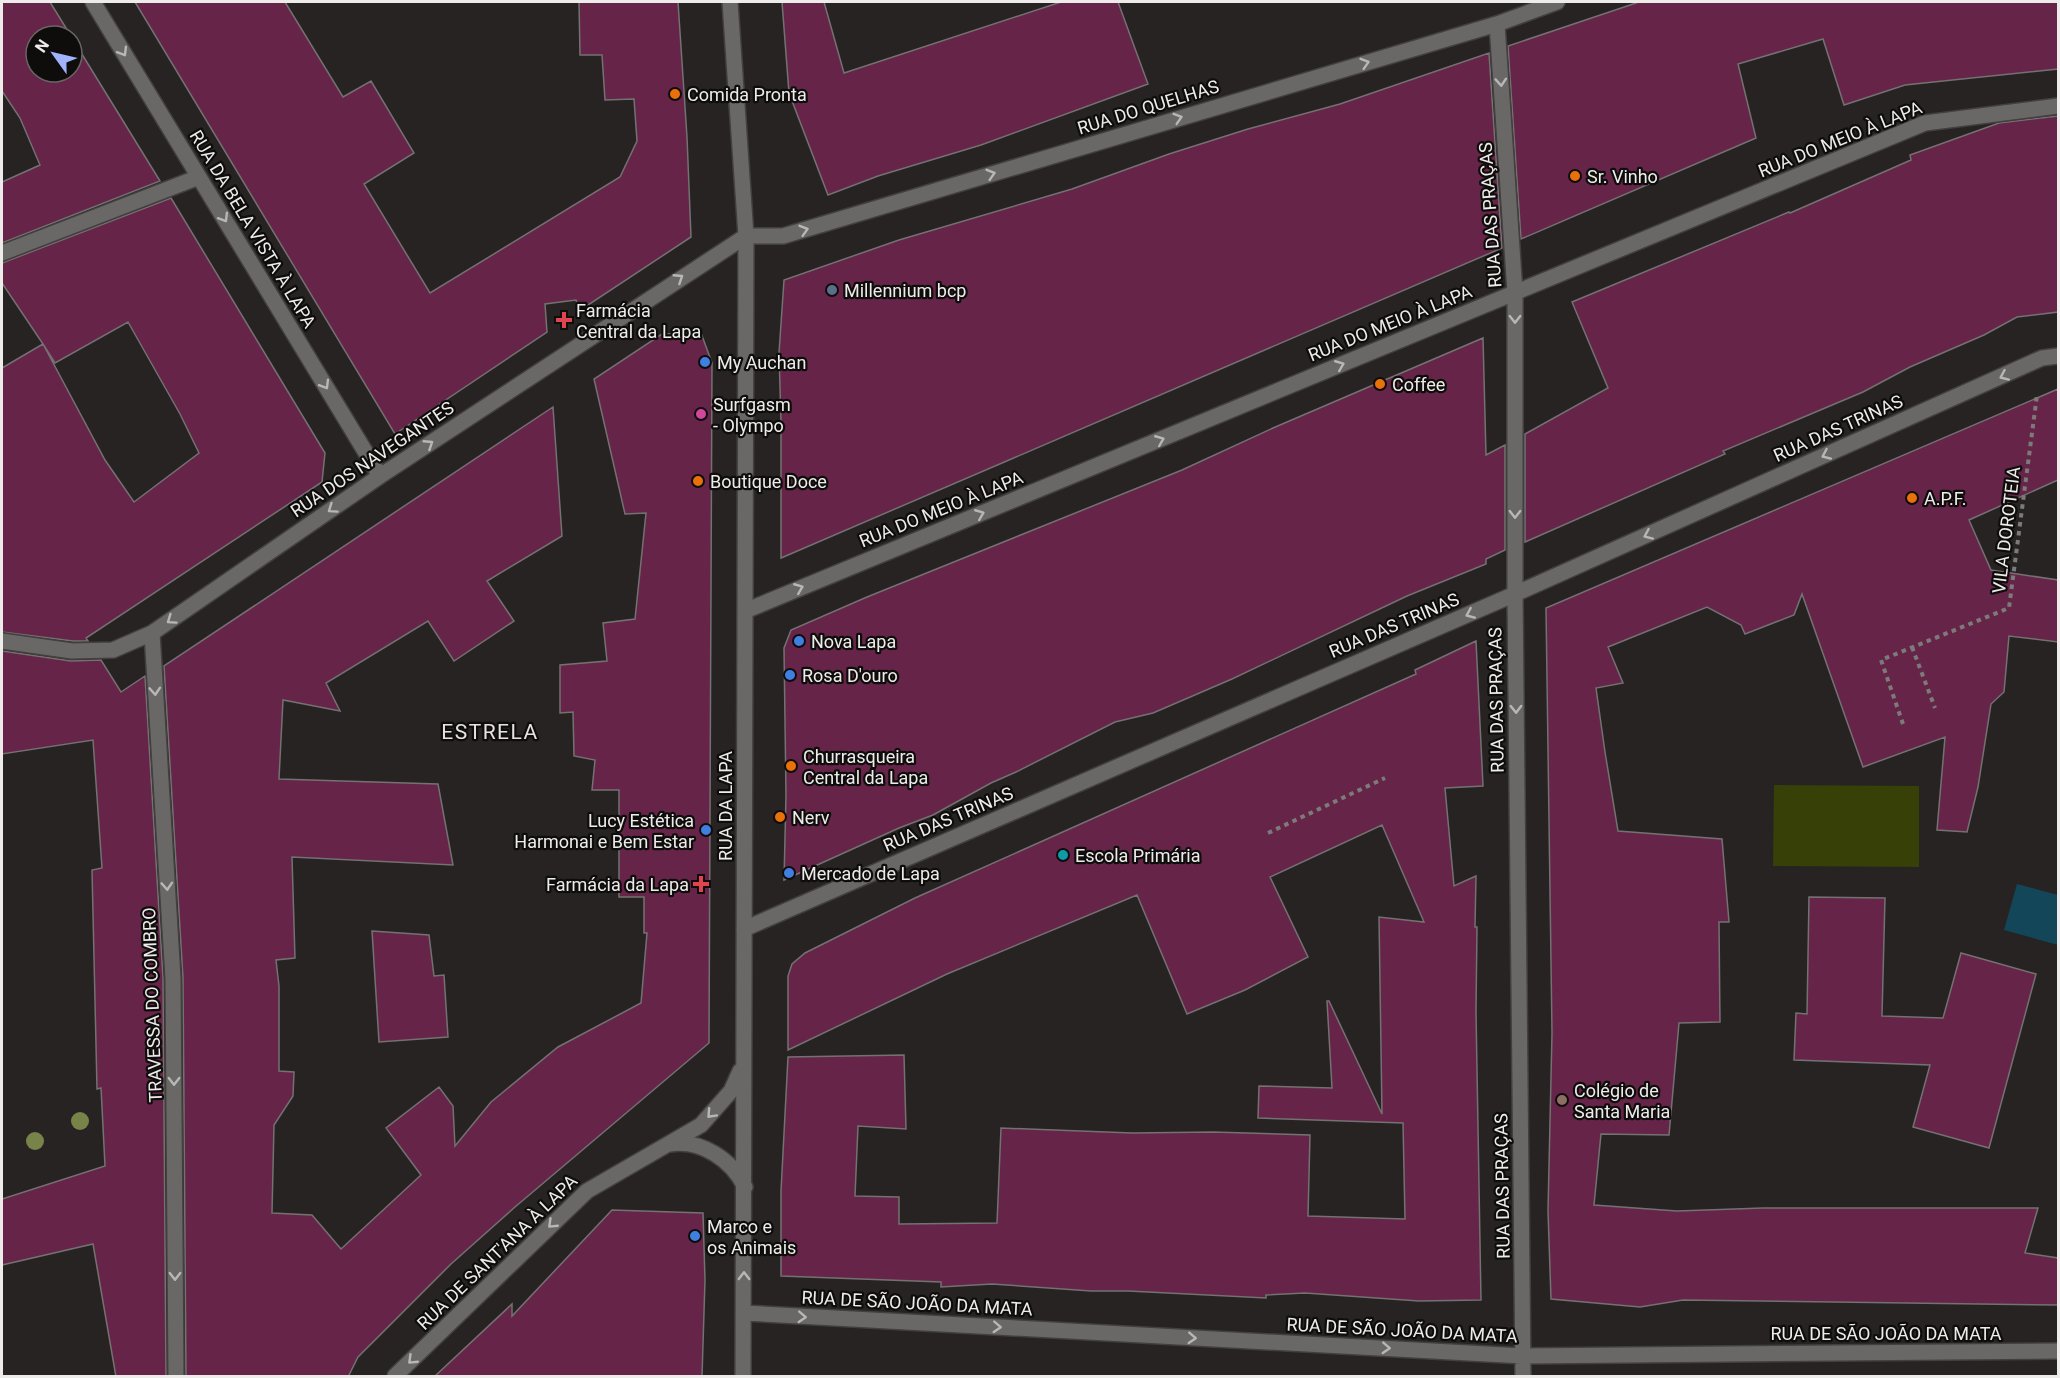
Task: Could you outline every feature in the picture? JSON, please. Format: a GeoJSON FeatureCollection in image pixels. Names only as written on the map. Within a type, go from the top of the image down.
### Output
{"type":"FeatureCollection","features":[{"type":"Feature","properties":{"kind":"street","name":"RUA DA BELA VISTA À LAPA"},"geometry":{"type":"LineString","coordinates":[[93,2],[380,476]]}},
{"type":"Feature","properties":{"kind":"street","name":"RUA DA LAPA"},"geometry":{"type":"LineString","coordinates":[[730,2],[747,236],[743,1377]]}},
{"type":"Feature","properties":{"kind":"street","name":"RUA DO QUELHAS"},"geometry":{"type":"LineString","coordinates":[[747,236],[783,236],[1497,24],[1557,2]]}},
{"type":"Feature","properties":{"kind":"street","name":"RUA DAS PRAÇAS"},"geometry":{"type":"LineString","coordinates":[[1497,24],[1515,293],[1515,594],[1523,1377]]}},
{"type":"Feature","properties":{"kind":"street","name":"RUA DO MEIO À LAPA"},"geometry":{"type":"LineString","coordinates":[[745,611],[1925,123],[2058,106]]}},
{"type":"Feature","properties":{"kind":"street"},"geometry":{"type":"LineString","coordinates":[[2,253],[199,177]]}},
{"type":"Feature","properties":{"kind":"street","name":"RUA DOS NAVEGANTES"},"geometry":{"type":"LineString","coordinates":[[2,641],[72,651],[113,650],[152,633],[380,476],[673,282],[747,236]]}},
{"type":"Feature","properties":{"kind":"street","name":"RUA DAS TRINAS"},"geometry":{"type":"LineString","coordinates":[[744,929],[1515,594],[2042,358],[2058,356]]}},
{"type":"Feature","properties":{"kind":"street","name":"TRAVESSA DO COMBRO"},"geometry":{"type":"LineString","coordinates":[[152,633],[173,978],[176,1377]]}},
{"type":"Feature","properties":{"kind":"street","name":"RUA DE SANT'ANA À LAPA"},"geometry":{"type":"LineString","coordinates":[[395,1377],[587,1191],[701,1125],[731,1091],[739,1076],[743,1044]]}},
{"type":"Feature","properties":{"kind":"street","name":"RUA DE SANT'ANA À LAPA"},"geometry":{"type":"LineString","coordinates":[[664,1145],[690,1143],[710,1151],[735,1171],[745,1188]]}},
{"type":"Feature","properties":{"kind":"street","name":"RUA DE SÃO JOÃO DA MATA"},"geometry":{"type":"LineString","coordinates":[[744,1313],[1523,1356],[2058,1351]]}},
{"type":"Feature","properties":{"kind":"path","name":"VILA DOROTEIA"},"geometry":{"type":"LineString","coordinates":[[1903,724],[1881,660],[2009,608],[2042,358]]}},
{"type":"Feature","properties":{"kind":"path"},"geometry":{"type":"LineString","coordinates":[[1912,647],[1935,708]]}},
{"type":"Feature","properties":{"kind":"path"},"geometry":{"type":"LineString","coordinates":[[1268,833],[1385,778]]}},
{"type":"Feature","properties":{"kind":"green space"},"geometry":{"type":"Polygon","coordinates":[[[1774,785],[1919,786],[1919,867],[1773,866],[1774,785]]]}},
{"type":"Feature","properties":{"kind":"water"},"geometry":{"type":"Polygon","coordinates":[[[2017,884],[2058,895],[2058,945],[2004,930],[2017,884]]]}},
{"type":"Feature","properties":{"kind":"building"},"geometry":{"type":"Polygon","coordinates":[[[2,2],[50,2],[64,24],[24,24],[24,84],[84,84],[84,58],[160,181],[2,243],[2,182],[40,165],[20,118],[2,91],[2,2]]]}},
{"type":"Feature","properties":{"kind":"building"},"geometry":{"type":"Polygon","coordinates":[[[135,2],[285,2],[343,97],[371,81],[414,153],[364,184],[430,293],[620,177],[637,141],[634,99],[605,100],[602,55],[580,55],[579,2],[678,2],[691,237],[579,311],[576,300],[545,304],[547,332],[395,434],[135,2]]]}},
{"type":"Feature","properties":{"kind":"building"},"geometry":{"type":"Polygon","coordinates":[[[782,2],[824,2],[844,73],[1061,2],[1118,2],[1148,84],[981,145],[878,176],[828,195],[789,93],[782,2]]]}},
{"type":"Feature","properties":{"kind":"building"},"geometry":{"type":"Polygon","coordinates":[[[1639,2],[2058,2],[2058,69],[1905,85],[1844,105],[1823,39],[1738,64],[1756,138],[1521,239],[1508,46],[1639,2]]]}},
{"type":"Feature","properties":{"kind":"building"},"geometry":{"type":"Polygon","coordinates":[[[1489,53],[1502,248],[781,558],[779,353],[784,280],[899,240],[1072,189],[1169,154],[1248,129],[1340,104],[1489,53]]]}},
{"type":"Feature","properties":{"kind":"building"},"geometry":{"type":"Polygon","coordinates":[[[2058,116],[2058,312],[2017,317],[1984,335],[1910,367],[1863,392],[1723,451],[1725,454],[1525,542],[1525,434],[1608,388],[1572,302],[1790,213],[1911,160],[1910,155],[1999,123],[2058,116]]]}},
{"type":"Feature","properties":{"kind":"building"},"geometry":{"type":"Polygon","coordinates":[[[171,198],[325,453],[322,482],[86,638],[88,641],[2,632],[2,368],[43,344],[2,283],[2,263],[171,198]],[[128,322],[55,363],[43,344],[105,460],[134,502],[199,453],[180,414],[128,322]]]}},
{"type":"Feature","properties":{"kind":"building"},"geometry":{"type":"Polygon","coordinates":[[[701,333],[712,363],[709,1043],[451,1264],[358,1357],[348,1377],[186,1377],[183,978],[164,666],[553,407],[562,536],[487,581],[514,621],[454,661],[428,621],[326,683],[340,711],[283,700],[279,779],[438,784],[453,865],[292,857],[295,958],[276,960],[279,986],[279,1071],[294,1072],[293,1096],[274,1125],[272,1213],[312,1215],[341,1249],[421,1175],[386,1128],[439,1087],[453,1106],[455,1146],[491,1102],[558,1047],[641,1003],[647,933],[644,933],[644,897],[619,897],[619,790],[592,790],[595,760],[574,756],[573,712],[560,713],[560,665],[607,661],[603,623],[635,619],[646,513],[625,514],[594,379],[662,334],[701,333]]]}},
{"type":"Feature","properties":{"kind":"building"},"geometry":{"type":"Polygon","coordinates":[[[1483,338],[1486,455],[1505,445],[1505,550],[1486,559],[1486,564],[1407,596],[1232,679],[1153,713],[1115,722],[991,783],[933,815],[784,880],[786,795],[784,648],[791,630],[1182,470],[1273,428],[1483,338]]]}},
{"type":"Feature","properties":{"kind":"building"},"geometry":{"type":"Polygon","coordinates":[[[2058,389],[2058,480],[1969,520],[1991,570],[2058,580],[2058,642],[2009,636],[2004,692],[1991,704],[1978,787],[1967,832],[1937,830],[1945,737],[1863,767],[1802,594],[1794,615],[1745,634],[1741,625],[1707,607],[1608,647],[1623,683],[1596,688],[1618,831],[1722,839],[1729,922],[1719,922],[1720,1022],[1679,1023],[1669,1135],[1601,1134],[1594,1205],[1677,1211],[1763,1208],[2038,1208],[2025,1253],[2058,1258],[2058,1305],[1683,1300],[1640,1307],[1551,1299],[1548,1211],[1552,1033],[1546,608],[2058,389]]]}},
{"type":"Feature","properties":{"kind":"building"},"geometry":{"type":"Polygon","coordinates":[[[1476,641],[1483,786],[1445,788],[1454,886],[1476,876],[1481,1300],[1419,1301],[1305,1293],[1266,1295],[1266,1298],[1091,1291],[992,1284],[941,1287],[941,1282],[781,1276],[781,1191],[788,1057],[904,1055],[906,1129],[858,1126],[855,1196],[899,1197],[899,1224],[997,1223],[1001,1128],[1132,1133],[1213,1132],[1310,1135],[1308,1216],[1405,1219],[1403,1123],[1258,1118],[1259,1086],[1332,1088],[1327,1001],[1382,1114],[1379,917],[1424,922],[1382,825],[1270,877],[1308,957],[1245,990],[1187,1014],[1137,895],[947,974],[788,1050],[788,976],[792,964],[805,953],[915,898],[1416,674],[1415,670],[1476,641]]]}},
{"type":"Feature","properties":{"kind":"building"},"geometry":{"type":"Polygon","coordinates":[[[2,651],[71,661],[101,660],[121,692],[145,676],[163,978],[166,1377],[116,1377],[93,1244],[2,1265],[2,1199],[105,1166],[101,1088],[97,1089],[92,870],[102,868],[93,740],[2,754],[2,651]]]}},
{"type":"Feature","properties":{"kind":"building"},"geometry":{"type":"Polygon","coordinates":[[[1809,897],[1885,898],[1882,1016],[1943,1018],[1961,953],[2036,974],[1989,1148],[1913,1127],[1930,1065],[1794,1060],[1796,1013],[1807,1014],[1809,897]]]}},
{"type":"Feature","properties":{"kind":"building"},"geometry":{"type":"Polygon","coordinates":[[[372,931],[429,935],[434,976],[444,975],[448,1037],[379,1042],[372,931]]]}},
{"type":"Feature","properties":{"kind":"building"},"geometry":{"type":"Polygon","coordinates":[[[612,1210],[703,1213],[705,1280],[702,1377],[434,1377],[512,1304],[512,1316],[612,1210]]]}},
{"type":"Feature","properties":{"kind":"place","name":"Comida Pronta"},"geometry":{"type":"Point","coordinates":[675,94]}},
{"type":"Feature","properties":{"kind":"place","name":"Sr. Vinho"},"geometry":{"type":"Point","coordinates":[1575,176]}},
{"type":"Feature","properties":{"kind":"place","name":"Millennium bcp"},"geometry":{"type":"Point","coordinates":[832,290]}},
{"type":"Feature","properties":{"kind":"place","name":"Farmácia Central da Lapa"},"geometry":{"type":"Point","coordinates":[564,320]}},
{"type":"Feature","properties":{"kind":"place","name":"My Auchan"},"geometry":{"type":"Point","coordinates":[705,362]}},
{"type":"Feature","properties":{"kind":"place","name":"Coffee"},"geometry":{"type":"Point","coordinates":[1380,384]}},
{"type":"Feature","properties":{"kind":"place","name":"Surfgasm - Olympo"},"geometry":{"type":"Point","coordinates":[701,414]}},
{"type":"Feature","properties":{"kind":"place","name":"Boutique Doce"},"geometry":{"type":"Point","coordinates":[698,481]}},
{"type":"Feature","properties":{"kind":"place","name":"A.P.F."},"geometry":{"type":"Point","coordinates":[1912,498]}},
{"type":"Feature","properties":{"kind":"place","name":"Nova Lapa"},"geometry":{"type":"Point","coordinates":[799,641]}},
{"type":"Feature","properties":{"kind":"place","name":"Rosa D'ouro"},"geometry":{"type":"Point","coordinates":[790,675]}},
{"type":"Feature","properties":{"kind":"place","name":"Churrasqueira Central da Lapa"},"geometry":{"type":"Point","coordinates":[791,766]}},
{"type":"Feature","properties":{"kind":"place","name":"Nerv"},"geometry":{"type":"Point","coordinates":[780,817]}},
{"type":"Feature","properties":{"kind":"place","name":"Lucy Estética Harmonai e Bem Estar"},"geometry":{"type":"Point","coordinates":[706,830]}},
{"type":"Feature","properties":{"kind":"place","name":"Escola Primária"},"geometry":{"type":"Point","coordinates":[1063,855]}},
{"type":"Feature","properties":{"kind":"place","name":"Mercado de Lapa"},"geometry":{"type":"Point","coordinates":[789,873]}},
{"type":"Feature","properties":{"kind":"place","name":"Farmácia da Lapa"},"geometry":{"type":"Point","coordinates":[701,884]}},
{"type":"Feature","properties":{"kind":"place","name":"Colégio de Santa Maria"},"geometry":{"type":"Point","coordinates":[1562,1100]}},
{"type":"Feature","properties":{"kind":"place","name":"Marco e os Animais"},"geometry":{"type":"Point","coordinates":[695,1236]}},
{"type":"Feature","properties":{"kind":"district","name":"ESTRELA"},"geometry":{"type":"Point","coordinates":[490,732]}}]}
